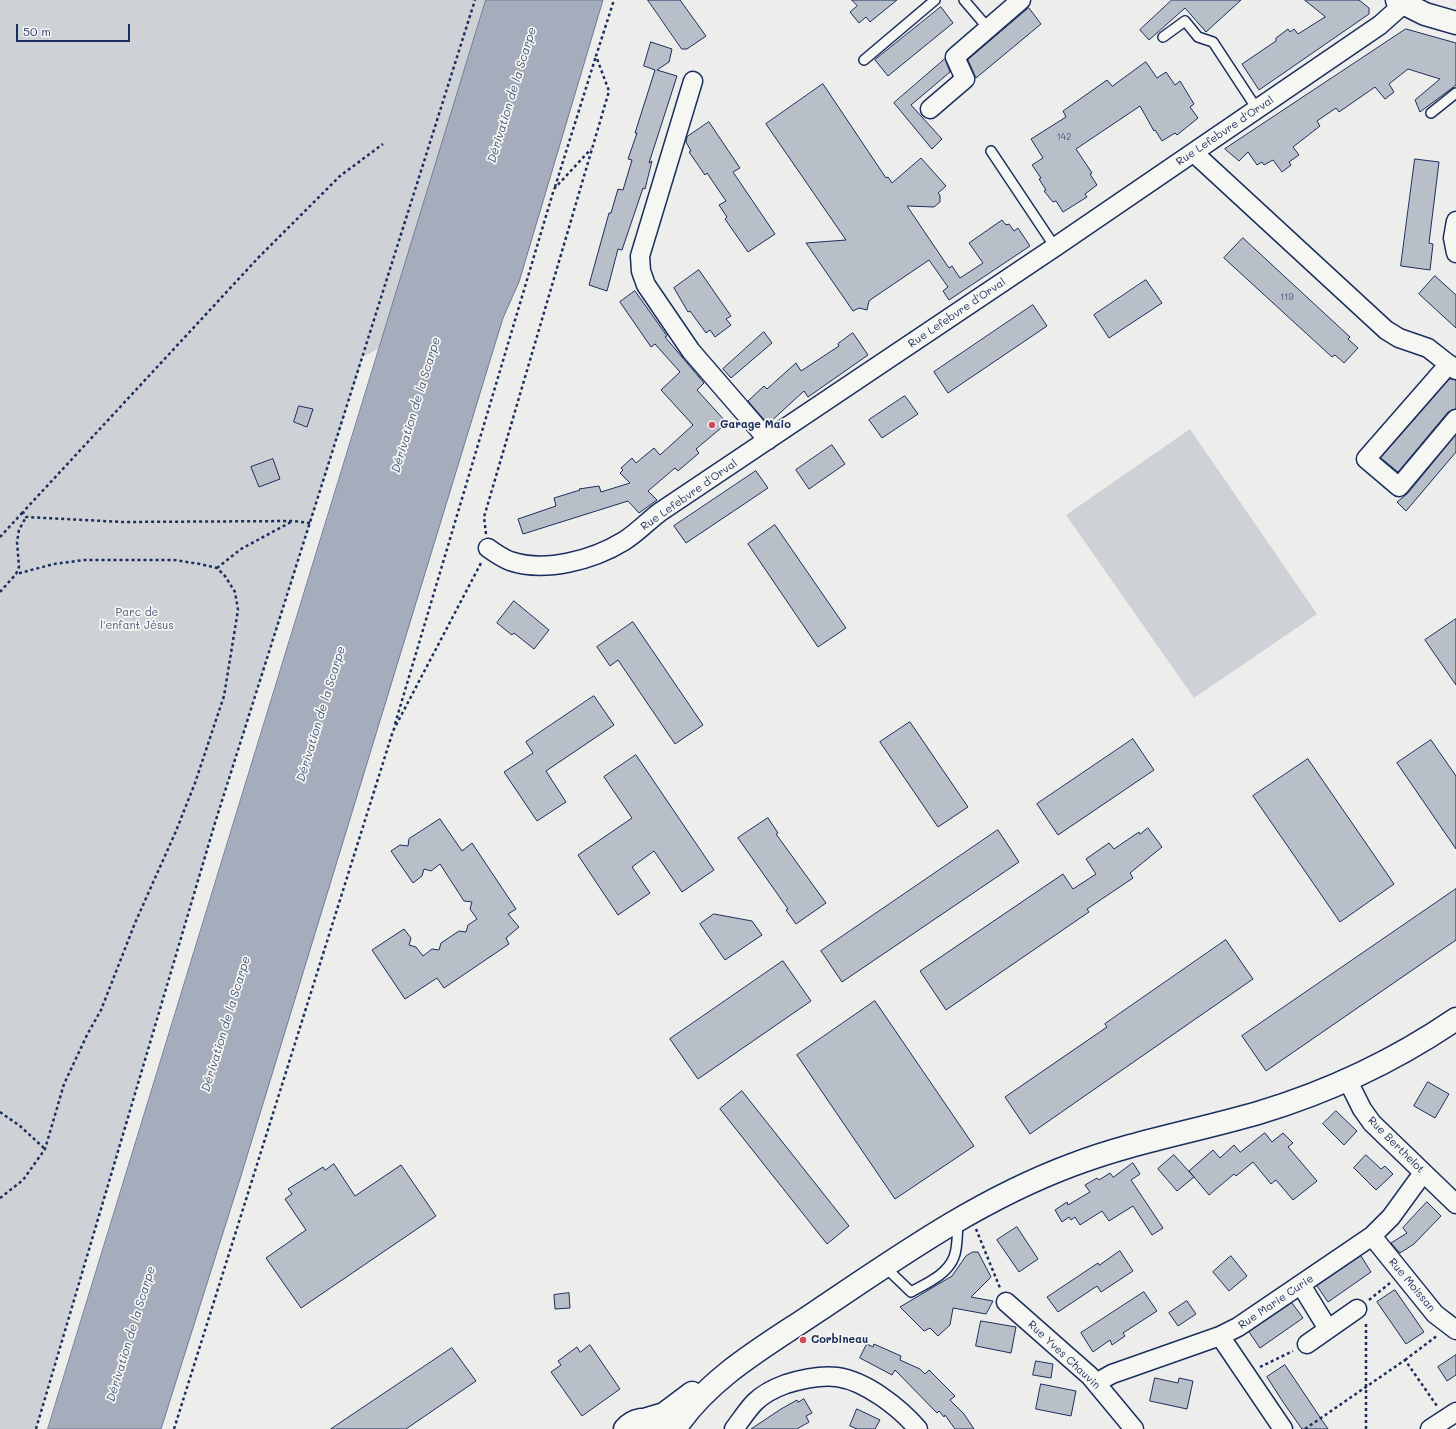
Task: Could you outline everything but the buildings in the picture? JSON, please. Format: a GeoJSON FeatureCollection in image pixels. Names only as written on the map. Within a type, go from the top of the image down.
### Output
{"type":"FeatureCollection","features":[{"type":"Feature","properties":{"kind":"main road"},"geometry":{"type":"LineString","coordinates":[[1402,1],[1425,14],[1456,23]]}},
{"type":"Feature","properties":{"kind":"main road"},"geometry":{"type":"LineString","coordinates":[[625,1429],[633,1422],[664,1414],[701,1386],[740,1363],[884,1266],[964,1215],[1017,1188],[1081,1161],[1262,1112],[1293,1102],[1347,1079],[1417,1044],[1456,1019]]}},
{"type":"Feature","properties":{"kind":"main road"},"geometry":{"type":"LineString","coordinates":[[675,1429],[700,1398],[740,1363]]}},
{"type":"Feature","properties":{"kind":"main road"},"geometry":{"type":"LineString","coordinates":[[644,1420],[656,1422],[664,1429]]}},
{"type":"Feature","properties":{"kind":"street"},"geometry":{"type":"LineString","coordinates":[[930,109],[965,79],[955,58],[1021,0]]}},
{"type":"Feature","properties":{"kind":"street","name":"Rue Lefebvre d'Orval"},"geometry":{"type":"LineString","coordinates":[[488,548],[510,561],[532,565],[566,562],[597,554],[624,541],[660,512],[1194,153],[1380,25],[1402,1]]}},
{"type":"Feature","properties":{"kind":"street"},"geometry":{"type":"LineString","coordinates":[[693,81],[640,256],[641,271],[646,285],[698,360],[768,440]]}},
{"type":"Feature","properties":{"kind":"street"},"geometry":{"type":"LineString","coordinates":[[1194,153],[1386,330],[1399,338],[1428,348],[1453,367],[1366,459],[1399,487],[1456,419]]}},
{"type":"Feature","properties":{"kind":"street"},"geometry":{"type":"LineString","coordinates":[[1456,221],[1453,238],[1456,253]]}},
{"type":"Feature","properties":{"kind":"street","name":"Rue Berthelot"},"geometry":{"type":"LineString","coordinates":[[1347,1079],[1362,1109],[1372,1123],[1455,1202]]}},
{"type":"Feature","properties":{"kind":"street","name":"Rue Marie Curie"},"geometry":{"type":"LineString","coordinates":[[1096,1383],[1112,1374],[1220,1336],[1238,1327],[1372,1236],[1388,1220],[1424,1173]]}},
{"type":"Feature","properties":{"kind":"street","name":"Rue Moissan"},"geometry":{"type":"LineString","coordinates":[[1372,1236],[1401,1274],[1439,1318],[1454,1325]]}},
{"type":"Feature","properties":{"kind":"street"},"geometry":{"type":"LineString","coordinates":[[1300,1285],[1328,1329]]}},
{"type":"Feature","properties":{"kind":"street","name":"Rue Yves Chauvin"},"geometry":{"type":"LineString","coordinates":[[1006,1302],[1096,1383],[1134,1429]]}},
{"type":"Feature","properties":{"kind":"street"},"geometry":{"type":"LineString","coordinates":[[1307,1344],[1357,1310]]}},
{"type":"Feature","properties":{"kind":"street"},"geometry":{"type":"LineString","coordinates":[[1220,1336],[1283,1429]]}},
{"type":"Feature","properties":{"kind":"street"},"geometry":{"type":"LineString","coordinates":[[734,1429],[755,1402],[771,1391],[802,1380],[820,1377],[838,1377],[853,1382],[883,1398],[909,1425]]}},
{"type":"Feature","properties":{"kind":"street"},"geometry":{"type":"LineString","coordinates":[[1430,1429],[1451,1416]]}},
{"type":"Feature","properties":{"kind":"lane"},"geometry":{"type":"LineString","coordinates":[[964,0],[988,28]]}},
{"type":"Feature","properties":{"kind":"lane"},"geometry":{"type":"LineString","coordinates":[[864,60],[933,1]]}},
{"type":"Feature","properties":{"kind":"lane"},"geometry":{"type":"LineString","coordinates":[[1163,37],[1185,21],[1198,37],[1213,42],[1257,109]]}},
{"type":"Feature","properties":{"kind":"lane"},"geometry":{"type":"LineString","coordinates":[[1431,113],[1456,93]]}},
{"type":"Feature","properties":{"kind":"lane"},"geometry":{"type":"LineString","coordinates":[[991,151],[1055,247]]}},
{"type":"Feature","properties":{"kind":"lane"},"geometry":{"type":"LineString","coordinates":[[884,1266],[911,1292],[936,1279],[950,1265],[955,1256],[964,1215]]}},
{"type":"Feature","properties":{"kind":"path"},"geometry":{"type":"LineString","coordinates":[[36,1429],[215,823],[475,0]]}},
{"type":"Feature","properties":{"kind":"path"},"geometry":{"type":"LineString","coordinates":[[174,1429],[393,731],[554,189],[614,0]]}},
{"type":"Feature","properties":{"kind":"path"},"geometry":{"type":"LineString","coordinates":[[393,731],[488,548],[484,517],[609,91],[596,56]]}},
{"type":"Feature","properties":{"kind":"path"},"geometry":{"type":"LineString","coordinates":[[0,537],[258,258],[340,176],[383,144]]}},
{"type":"Feature","properties":{"kind":"path"},"geometry":{"type":"LineString","coordinates":[[554,189],[592,147]]}},
{"type":"Feature","properties":{"kind":"path"},"geometry":{"type":"LineString","coordinates":[[23,512],[26,517]]}},
{"type":"Feature","properties":{"kind":"path"},"geometry":{"type":"LineString","coordinates":[[26,517],[123,522],[293,521],[310,523]]}},
{"type":"Feature","properties":{"kind":"path"},"geometry":{"type":"LineString","coordinates":[[0,592],[16,574],[19,567],[17,542],[19,530],[26,517]]}},
{"type":"Feature","properties":{"kind":"path"},"geometry":{"type":"LineString","coordinates":[[217,568],[241,550],[293,521]]}},
{"type":"Feature","properties":{"kind":"path"},"geometry":{"type":"LineString","coordinates":[[0,1198],[22,1180],[44,1149],[64,1084],[87,1035],[101,1010],[135,923],[176,831],[218,718],[224,696],[238,610],[235,592],[217,568],[174,560],[112,559],[54,564],[16,574]]}},
{"type":"Feature","properties":{"kind":"path"},"geometry":{"type":"LineString","coordinates":[[0,1112],[20,1126],[44,1149]]}},
{"type":"Feature","properties":{"kind":"path"},"geometry":{"type":"LineString","coordinates":[[964,1215],[1006,1302]]}},
{"type":"Feature","properties":{"kind":"path"},"geometry":{"type":"LineString","coordinates":[[1366,1429],[1366,1322],[1357,1310],[1401,1274]]}},
{"type":"Feature","properties":{"kind":"path"},"geometry":{"type":"LineString","coordinates":[[1305,1429],[1454,1325]]}},
{"type":"Feature","properties":{"kind":"path"},"geometry":{"type":"LineString","coordinates":[[1245,1375],[1307,1344]]}},
{"type":"Feature","properties":{"kind":"path"},"geometry":{"type":"LineString","coordinates":[[1405,1360],[1451,1416]]}},
{"type":"Feature","properties":{"kind":"green space","name":"Parc de l'enfant Jésus"},"geometry":{"type":"Polygon","coordinates":[[[0,0],[577,0],[486,290],[363,357],[215,823],[36,1429],[0,1429],[0,0]]]}},
{"type":"Feature","properties":{"kind":"green space"},"geometry":{"type":"Polygon","coordinates":[[[1190,429],[1317,614],[1194,698],[1066,515],[1190,429]]]}},
{"type":"Feature","properties":{"kind":"water","name":"Dérivation de la Scarpe"},"geometry":{"type":"Polygon","coordinates":[[[486,0],[603,0],[519,282],[503,318],[240,1179],[161,1429],[48,1429],[486,0]]]}},
{"type":"Feature","properties":{"kind":"place","name":"Garage Maio"},"geometry":{"type":"Point","coordinates":[712,425]}},
{"type":"Feature","properties":{"kind":"place","name":"Corbineau"},"geometry":{"type":"Point","coordinates":[803,1340]}}]}
